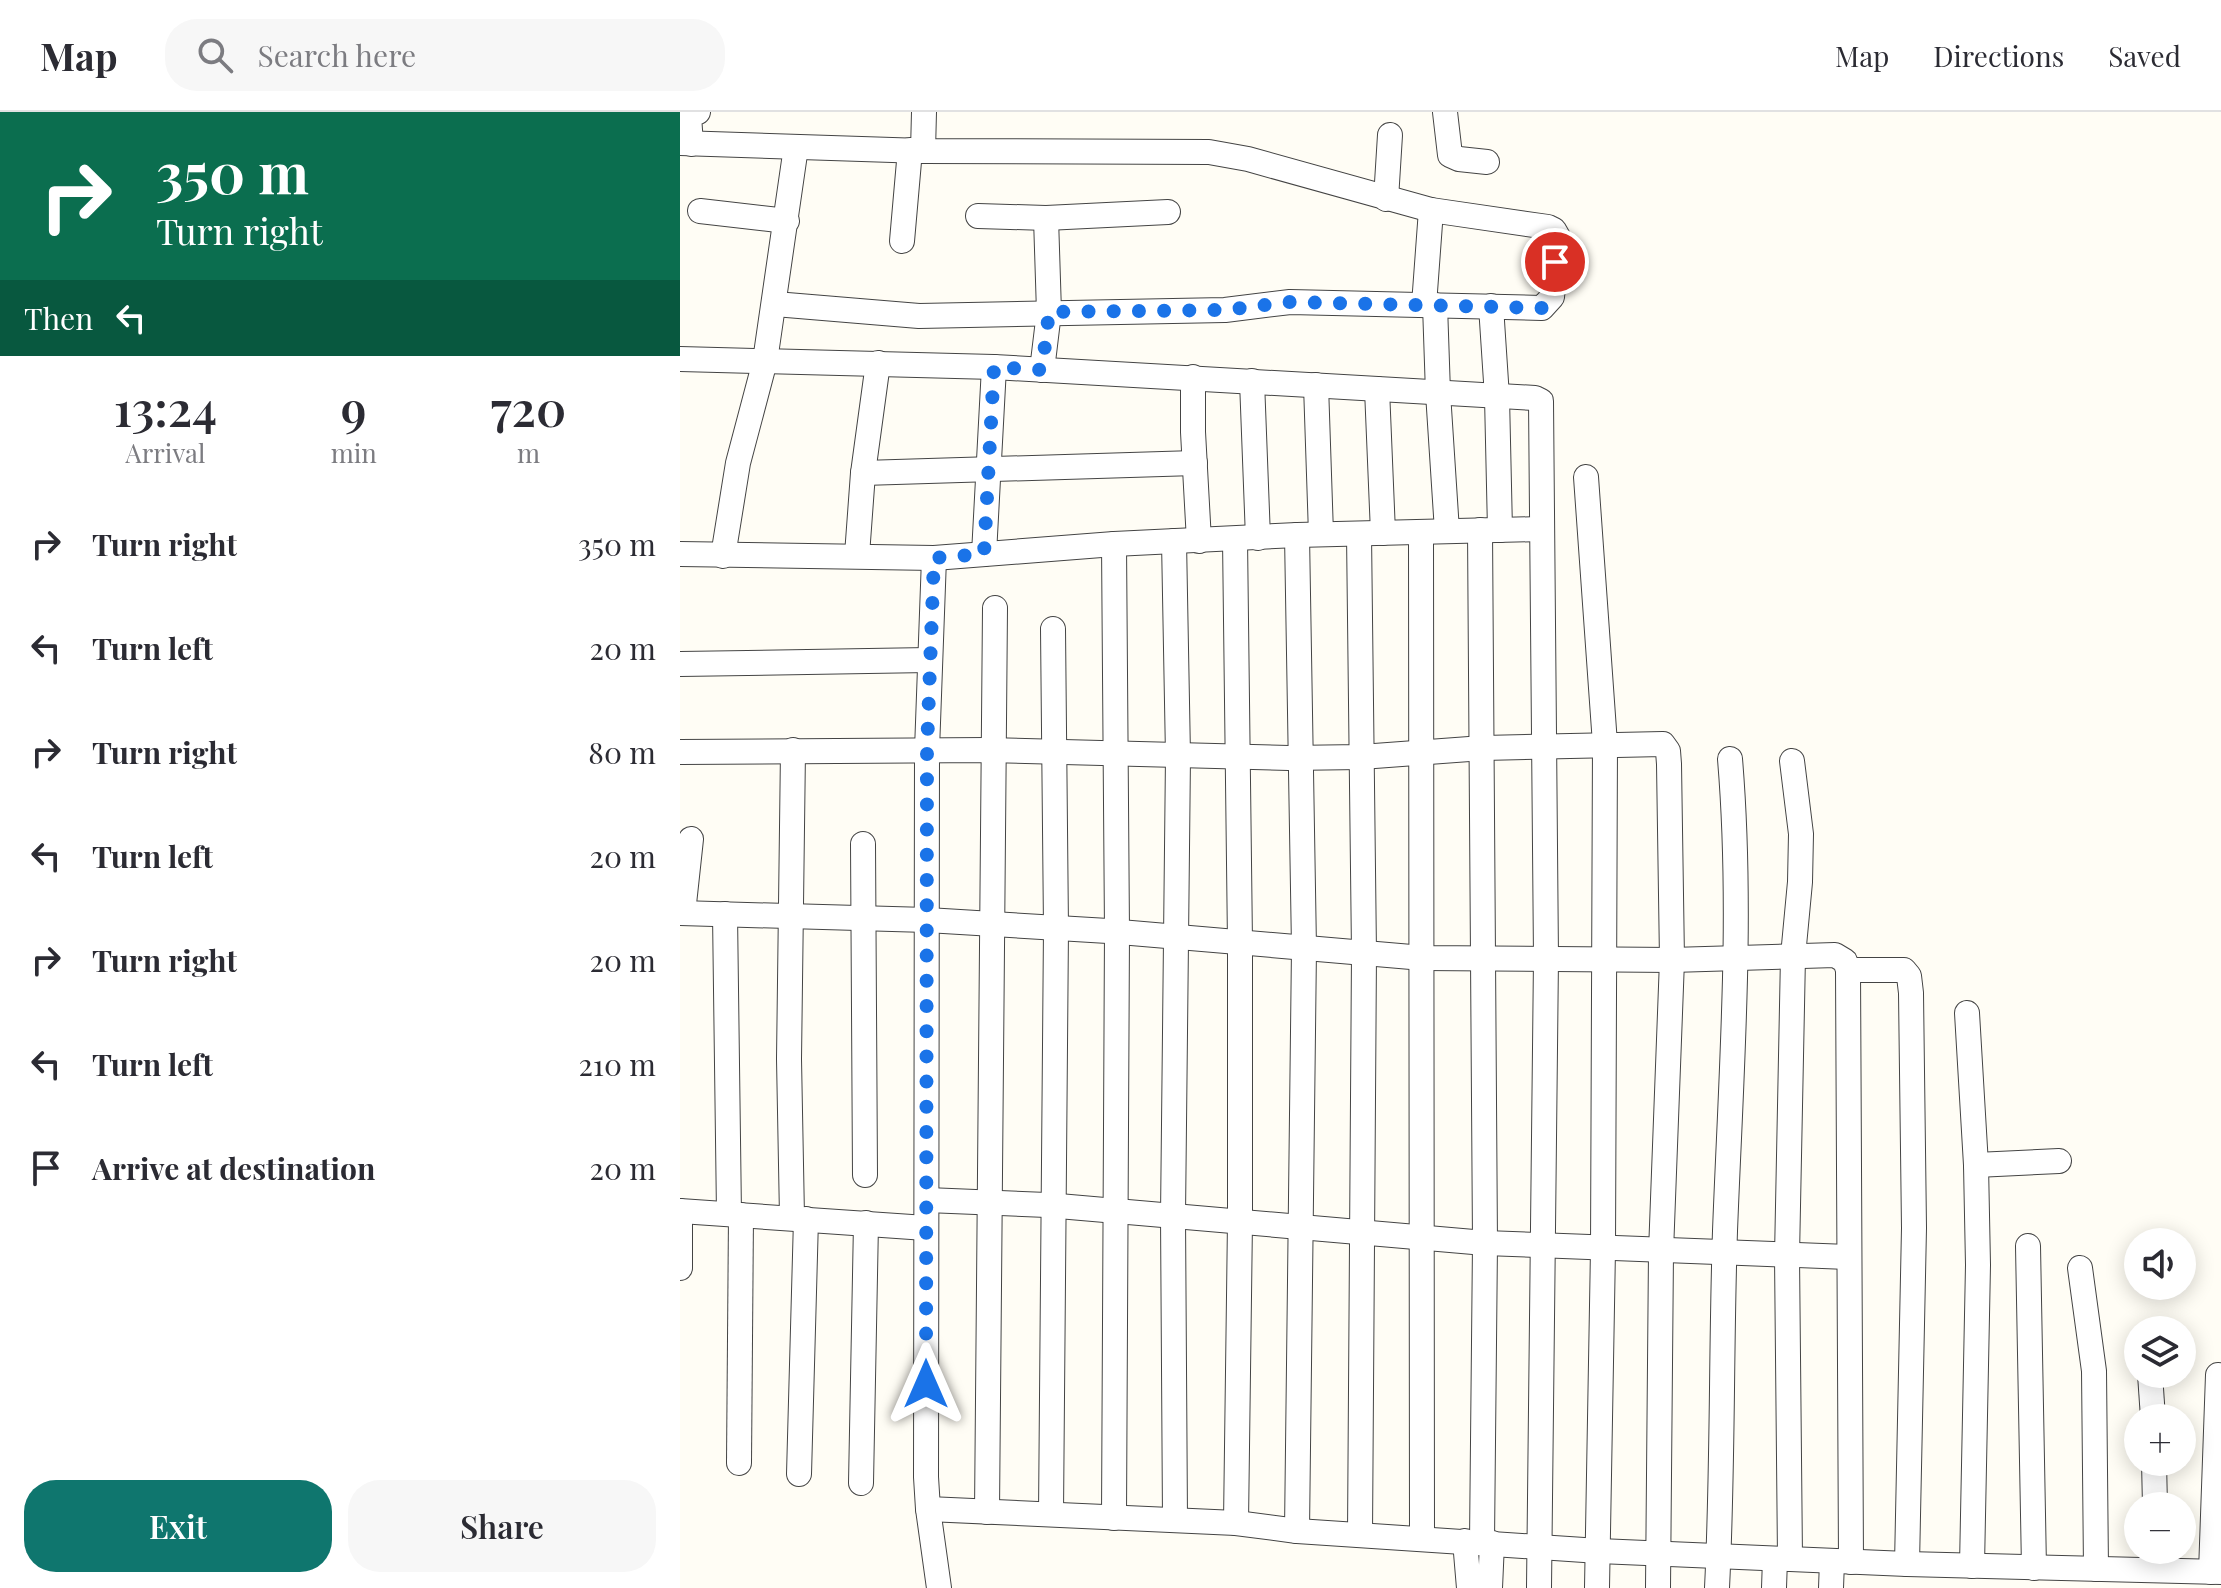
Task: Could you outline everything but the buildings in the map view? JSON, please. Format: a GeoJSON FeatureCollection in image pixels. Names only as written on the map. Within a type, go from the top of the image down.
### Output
{"type":"FeatureCollection","features":[{"type":"Feature","properties":{"kind":"street"},"geometry":{"type":"LineString","coordinates":[[698,112],[689,116],[686,143],[917,151],[1209,152],[1248,159],[1431,210],[1548,227],[1556,232],[1552,297],[1548,304],[1537,308],[1290,302],[1225,310],[919,316],[775,304]]}},
{"type":"Feature","properties":{"kind":"street"},"geometry":{"type":"LineString","coordinates":[[902,241],[924,112]]}},
{"type":"Feature","properties":{"kind":"street"},"geometry":{"type":"LineString","coordinates":[[1445,112],[1450,155],[1487,162]]}},
{"type":"Feature","properties":{"kind":"street"},"geometry":{"type":"LineString","coordinates":[[1386,199],[1390,135]]}},
{"type":"Feature","properties":{"kind":"street"},"geometry":{"type":"LineString","coordinates":[[723,556],[738,463],[765,361],[796,147]]}},
{"type":"Feature","properties":{"kind":"street"},"geometry":{"type":"LineString","coordinates":[[1431,210],[1430,305],[1447,531]]}},
{"type":"Feature","properties":{"kind":"street"},"geometry":{"type":"LineString","coordinates":[[700,211],[787,221]]}},
{"type":"Feature","properties":{"kind":"street"},"geometry":{"type":"LineString","coordinates":[[978,216],[1046,218],[1168,212]]}},
{"type":"Feature","properties":{"kind":"street"},"geometry":{"type":"LineString","coordinates":[[1042,370],[1049,312],[1046,218]]}},
{"type":"Feature","properties":{"kind":"street"},"geometry":{"type":"LineString","coordinates":[[1469,1588],[1480,1542],[1485,1243],[1483,748],[1497,397],[1491,306]]}},
{"type":"Feature","properties":{"kind":"street"},"geometry":{"type":"LineString","coordinates":[[680,359],[994,367],[1535,398],[1541,401],[1546,958],[1539,1588]]}},
{"type":"Feature","properties":{"kind":"street"},"geometry":{"type":"LineString","coordinates":[[857,555],[863,473],[878,363]]}},
{"type":"Feature","properties":{"kind":"street"},"geometry":{"type":"LineString","coordinates":[[984,554],[994,367]]}},
{"type":"Feature","properties":{"kind":"street"},"geometry":{"type":"LineString","coordinates":[[1175,1520],[1173,1216],[1178,756],[1186,541],[1195,463],[1193,377]]}},
{"type":"Feature","properties":{"kind":"street"},"geometry":{"type":"LineString","coordinates":[[1236,1523],[1240,1221],[1239,758],[1252,381]]}},
{"type":"Feature","properties":{"kind":"street"},"geometry":{"type":"LineString","coordinates":[[1297,1531],[1304,948],[1299,758],[1316,385]]}},
{"type":"Feature","properties":{"kind":"street"},"geometry":{"type":"LineString","coordinates":[[1360,1535],[1364,1232],[1361,757],[1377,389]]}},
{"type":"Feature","properties":{"kind":"street"},"geometry":{"type":"LineString","coordinates":[[863,473],[1195,463]]}},
{"type":"Feature","properties":{"kind":"street"},"geometry":{"type":"LineString","coordinates":[[1586,477],[1605,744],[1603,1249],[1597,1588]]}},
{"type":"Feature","properties":{"kind":"street"},"geometry":{"type":"LineString","coordinates":[[680,554],[934,558],[1114,544],[1540,529]]}},
{"type":"Feature","properties":{"kind":"street"},"geometry":{"type":"LineString","coordinates":[[1421,532],[1422,1539]]}},
{"type":"Feature","properties":{"kind":"street"},"geometry":{"type":"LineString","coordinates":[[1114,544],[1117,932],[1114,1518]]}},
{"type":"Feature","properties":{"kind":"street"},"geometry":{"type":"LineString","coordinates":[[934,558],[927,750],[926,1228],[928,1509],[939,1588]]}},
{"type":"Feature","properties":{"kind":"street"},"geometry":{"type":"LineString","coordinates":[[987,1512],[995,608]]}},
{"type":"Feature","properties":{"kind":"street"},"geometry":{"type":"LineString","coordinates":[[1051,1514],[1056,928],[1053,629]]}},
{"type":"Feature","properties":{"kind":"street"},"geometry":{"type":"LineString","coordinates":[[680,664],[929,660]]}},
{"type":"Feature","properties":{"kind":"street"},"geometry":{"type":"LineString","coordinates":[[680,752],[992,750],[1299,758],[1483,748],[1663,744],[1668,751],[1672,960],[1661,1252],[1658,1588]]}},
{"type":"Feature","properties":{"kind":"street"},"geometry":{"type":"LineString","coordinates":[[793,750],[790,914],[799,1218],[799,1474]]}},
{"type":"Feature","properties":{"kind":"street"},"geometry":{"type":"LineString","coordinates":[[1717,1588],[1724,1254],[1735,958],[1736,828],[1730,759]]}},
{"type":"Feature","properties":{"kind":"street"},"geometry":{"type":"LineString","coordinates":[[1774,1588],[1782,1559],[1793,956],[1800,882],[1801,834],[1792,761]]}},
{"type":"Feature","properties":{"kind":"street"},"geometry":{"type":"LineString","coordinates":[[691,839],[682,913],[790,914],[993,924],[1423,958],[1672,960],[1835,955],[1845,961],[1848,970],[1848,1257],[1842,1561],[1831,1588]]}},
{"type":"Feature","properties":{"kind":"street"},"geometry":{"type":"LineString","coordinates":[[863,844],[865,1175]]}},
{"type":"Feature","properties":{"kind":"street"},"geometry":{"type":"LineString","coordinates":[[725,914],[739,1463]]}},
{"type":"Feature","properties":{"kind":"street"},"geometry":{"type":"LineString","coordinates":[[1848,970],[1904,970],[1909,976],[1911,993],[1914,1228],[1899,1564],[1889,1588]]}},
{"type":"Feature","properties":{"kind":"street"},"geometry":{"type":"LineString","coordinates":[[1958,1573],[1977,1362],[1976,1165],[1967,1013]]}},
{"type":"Feature","properties":{"kind":"street"},"geometry":{"type":"LineString","coordinates":[[1976,1165],[2059,1161]]}},
{"type":"Feature","properties":{"kind":"street"},"geometry":{"type":"LineString","coordinates":[[927,1200],[1054,1206],[1485,1243],[1848,1257]]}},
{"type":"Feature","properties":{"kind":"street"},"geometry":{"type":"LineString","coordinates":[[680,1268],[680,1211],[926,1228]]}},
{"type":"Feature","properties":{"kind":"street"},"geometry":{"type":"LineString","coordinates":[[861,1483],[866,1223]]}},
{"type":"Feature","properties":{"kind":"street"},"geometry":{"type":"LineString","coordinates":[[2028,1246],[2034,1568]]}},
{"type":"Feature","properties":{"kind":"street"},"geometry":{"type":"LineString","coordinates":[[2080,1268],[2094,1371],[2096,1569]]}},
{"type":"Feature","properties":{"kind":"street"},"geometry":{"type":"LineString","coordinates":[[928,1509],[1236,1523],[1297,1531],[1599,1551],[1899,1564],[2006,1577],[2034,1568],[2065,1578],[2096,1569],[2124,1579],[2166,1570],[2216,1572],[2218,1375]]}},
{"type":"Feature","properties":{"kind":"street"},"geometry":{"type":"LineString","coordinates":[[1480,1542],[1490,1588]]}},
{"type":"Feature","properties":{"kind":"route"},"geometry":{"type":"LineString","coordinates":[[926,1384],[927,750],[934,558],[984,554],[994,367],[1042,370],[1049,312],[1225,310],[1290,302],[1542,308],[1552,297],[1555,262]]}}]}
